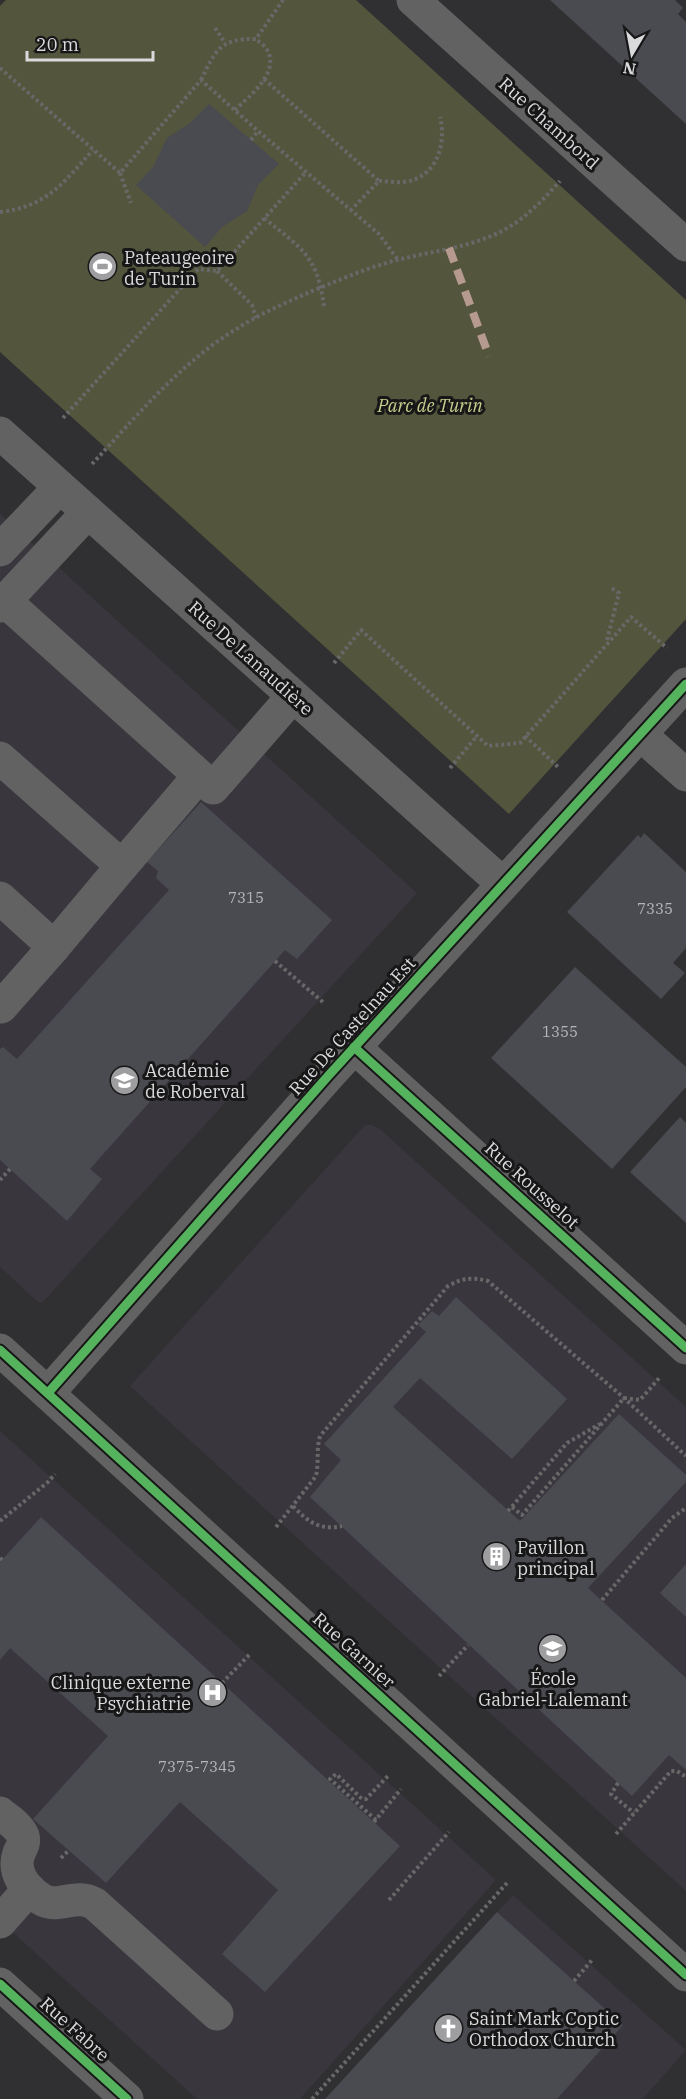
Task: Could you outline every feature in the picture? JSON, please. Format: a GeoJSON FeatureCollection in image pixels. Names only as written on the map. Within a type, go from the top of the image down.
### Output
{"type":"FeatureCollection","features":[{"type":"Feature","properties":{"kind":"street","name":"Rue Chambord"},"geometry":{"type":"LineString","coordinates":[[413,0],[686,245]]}},
{"type":"Feature","properties":{"kind":"street","name":"Rue De Lanaudière"},"geometry":{"type":"LineString","coordinates":[[0,433],[72,479],[88,512],[503,884]]}},
{"type":"Feature","properties":{"kind":"street"},"geometry":{"type":"LineString","coordinates":[[0,550],[72,479]]}},
{"type":"Feature","properties":{"kind":"street"},"geometry":{"type":"LineString","coordinates":[[88,512],[2,603],[213,788],[293,696]]}},
{"type":"Feature","properties":{"kind":"street","name":"Rue De Castelnau Est"},"geometry":{"type":"LineString","coordinates":[[48,1393],[354,1047],[686,684]]}},
{"type":"Feature","properties":{"kind":"street"},"geometry":{"type":"LineString","coordinates":[[640,734],[686,775]]}},
{"type":"Feature","properties":{"kind":"street"},"geometry":{"type":"LineString","coordinates":[[0,758],[122,866]]}},
{"type":"Feature","properties":{"kind":"street"},"geometry":{"type":"LineString","coordinates":[[0,1006],[199,776]]}},
{"type":"Feature","properties":{"kind":"street"},"geometry":{"type":"LineString","coordinates":[[0,898],[54,946]]}},
{"type":"Feature","properties":{"kind":"street","name":"Rue Rousselot"},"geometry":{"type":"LineString","coordinates":[[354,1047],[686,1348]]}},
{"type":"Feature","properties":{"kind":"street","name":"Rue Garnier"},"geometry":{"type":"LineString","coordinates":[[0,1350],[686,1975]]}},
{"type":"Feature","properties":{"kind":"street"},"geometry":{"type":"LineString","coordinates":[[0,1813],[19,1830],[23,1837],[24,1844],[18,1856],[16,1869],[19,1877],[29,1889],[40,1899],[48,1902],[81,1898],[95,1904],[217,2014]]}},
{"type":"Feature","properties":{"kind":"street"},"geometry":{"type":"LineString","coordinates":[[0,1922],[29,1889]]}},
{"type":"Feature","properties":{"kind":"street","name":"Rue Fabre"},"geometry":{"type":"LineString","coordinates":[[0,1984],[127,2099]]}},
{"type":"Feature","properties":{"kind":"path"},"geometry":{"type":"LineString","coordinates":[[256,39],[283,0]]}},
{"type":"Feature","properties":{"kind":"path"},"geometry":{"type":"LineString","coordinates":[[215,28],[225,43]]}},
{"type":"Feature","properties":{"kind":"path"},"geometry":{"type":"LineString","coordinates":[[120,173],[201,80],[216,50],[225,43],[242,38],[256,39],[267,48],[270,67],[264,79],[235,110]]}},
{"type":"Feature","properties":{"kind":"path"},"geometry":{"type":"LineString","coordinates":[[0,68],[120,173],[131,203]]}},
{"type":"Feature","properties":{"kind":"path"},"geometry":{"type":"LineString","coordinates":[[264,79],[379,181],[403,183],[419,178],[430,170],[438,158],[442,141],[440,117]]}},
{"type":"Feature","properties":{"kind":"path"},"geometry":{"type":"LineString","coordinates":[[201,80],[379,234],[398,260]]}},
{"type":"Feature","properties":{"kind":"path"},"geometry":{"type":"LineString","coordinates":[[325,133],[333,129]]}},
{"type":"Feature","properties":{"kind":"path"},"geometry":{"type":"LineString","coordinates":[[251,140],[258,131]]}},
{"type":"Feature","properties":{"kind":"path"},"geometry":{"type":"LineString","coordinates":[[0,212],[28,206],[46,198],[93,150]]}},
{"type":"Feature","properties":{"kind":"path"},"geometry":{"type":"LineString","coordinates":[[217,271],[306,172]]}},
{"type":"Feature","properties":{"kind":"path"},"geometry":{"type":"LineString","coordinates":[[72,479],[174,379],[203,353],[237,328],[322,288],[398,260],[480,240],[502,231],[530,211],[562,179]]}},
{"type":"Feature","properties":{"kind":"path"},"geometry":{"type":"LineString","coordinates":[[351,210],[379,181]]}},
{"type":"Feature","properties":{"kind":"path"},"geometry":{"type":"LineString","coordinates":[[264,219],[311,259],[322,288],[324,306]]}},
{"type":"Feature","properties":{"kind":"path"},"geometry":{"type":"LineString","coordinates":[[63,418],[198,268],[217,271],[252,305],[256,318]]}},
{"type":"Feature","properties":{"kind":"path"},"geometry":{"type":"LineString","coordinates":[[607,643],[619,593],[610,587]]}},
{"type":"Feature","properties":{"kind":"path"},"geometry":{"type":"LineString","coordinates":[[334,663],[361,630],[488,746],[520,743],[631,617],[667,648]]}},
{"type":"Feature","properties":{"kind":"path"},"geometry":{"type":"LineString","coordinates":[[450,768],[477,736]]}},
{"type":"Feature","properties":{"kind":"path"},"geometry":{"type":"LineString","coordinates":[[525,736],[559,768]]}},
{"type":"Feature","properties":{"kind":"path"},"geometry":{"type":"LineString","coordinates":[[275,962],[324,1003]]}},
{"type":"Feature","properties":{"kind":"path"},"geometry":{"type":"LineString","coordinates":[[0,1180],[10,1169]]}},
{"type":"Feature","properties":{"kind":"path"},"geometry":{"type":"LineString","coordinates":[[276,1527],[316,1476],[317,1447],[320,1436],[448,1286],[460,1279],[474,1278],[488,1281],[624,1398],[686,1456]]}},
{"type":"Feature","properties":{"kind":"path"},"geometry":{"type":"LineString","coordinates":[[624,1398],[640,1400],[661,1376]]}},
{"type":"Feature","properties":{"kind":"path"},"geometry":{"type":"LineString","coordinates":[[604,1422],[567,1443],[510,1509],[522,1515],[604,1422],[624,1398]]}},
{"type":"Feature","properties":{"kind":"path"},"geometry":{"type":"LineString","coordinates":[[0,1521],[55,1474]]}},
{"type":"Feature","properties":{"kind":"path"},"geometry":{"type":"LineString","coordinates":[[293,1506],[307,1521],[332,1528],[342,1526]]}},
{"type":"Feature","properties":{"kind":"path"},"geometry":{"type":"LineString","coordinates":[[602,1600],[672,1518],[686,1508]]}},
{"type":"Feature","properties":{"kind":"path"},"geometry":{"type":"LineString","coordinates":[[439,1676],[468,1645]]}},
{"type":"Feature","properties":{"kind":"path"},"geometry":{"type":"LineString","coordinates":[[222,1683],[251,1653]]}},
{"type":"Feature","properties":{"kind":"path"},"geometry":{"type":"LineString","coordinates":[[616,1833],[671,1771],[677,1771],[686,1777]]}},
{"type":"Feature","properties":{"kind":"path"},"geometry":{"type":"LineString","coordinates":[[388,1776],[366,1800],[362,1799],[336,1774],[330,1779],[375,1821],[401,1789]]}},
{"type":"Feature","properties":{"kind":"path"},"geometry":{"type":"LineString","coordinates":[[618,1783],[611,1794],[634,1813]]}},
{"type":"Feature","properties":{"kind":"path"},"geometry":{"type":"LineString","coordinates":[[389,1900],[449,1832]]}},
{"type":"Feature","properties":{"kind":"path"},"geometry":{"type":"LineString","coordinates":[[312,2099],[507,1883]]}},
{"type":"Feature","properties":{"kind":"path"},"geometry":{"type":"LineString","coordinates":[[574,1981],[592,1960]]}},
{"type":"Feature","properties":{"kind":"shaded area","name":"Académie de Roberval"},"geometry":{"type":"Polygon","coordinates":[[[0,514],[417,893],[42,1303],[38,1302],[0,1267],[0,514]]]}},
{"type":"Feature","properties":{"kind":"shaded area","name":"École Gabriel-Lalemant"},"geometry":{"type":"Polygon","coordinates":[[[365,1125],[372,1125],[380,1129],[686,1407],[686,1891],[130,1386],[365,1125]]]}},
{"type":"Feature","properties":{"kind":"shaded area"},"geometry":{"type":"Polygon","coordinates":[[[0,1431],[496,1880],[300,2099],[197,2099],[0,1921],[0,1431]]]}},
{"type":"Feature","properties":{"kind":"shaded area"},"geometry":{"type":"Polygon","coordinates":[[[513,1895],[686,2050],[643,2099],[557,2099],[443,1971],[513,1895]]]}},
{"type":"Feature","properties":{"kind":"green space","name":"Parc de Turin"},"geometry":{"type":"Polygon","coordinates":[[[6,0],[356,0],[686,300],[686,619],[509,814],[0,352],[0,6],[6,0]]]}},
{"type":"Feature","properties":{"kind":"building"},"geometry":{"type":"Polygon","coordinates":[[[550,0],[675,0],[683,8],[678,14],[686,22],[686,124],[550,0]]]}},
{"type":"Feature","properties":{"kind":"building"},"geometry":{"type":"Polygon","coordinates":[[[209,104],[279,164],[258,185],[247,211],[222,227],[205,247],[136,185],[153,167],[167,138],[190,123],[209,104]]]}},
{"type":"Feature","properties":{"kind":"building"},"geometry":{"type":"Polygon","coordinates":[[[201,802],[332,920],[297,959],[285,950],[90,1169],[102,1179],[67,1221],[0,1160],[0,1049],[3,1047],[17,1059],[169,890],[156,878],[158,871],[147,862],[201,802]]]}},
{"type":"Feature","properties":{"kind":"building"},"geometry":{"type":"Polygon","coordinates":[[[644,833],[686,872],[686,948],[673,963],[685,973],[661,999],[567,912],[638,835],[641,838],[644,833]]]}},
{"type":"Feature","properties":{"kind":"building"},"geometry":{"type":"Polygon","coordinates":[[[575,967],[686,1067],[686,1087],[612,1169],[491,1058],[575,967]]]}},
{"type":"Feature","properties":{"kind":"building"},"geometry":{"type":"Polygon","coordinates":[[[680,1117],[686,1123],[686,1223],[630,1172],[680,1117]]]}},
{"type":"Feature","properties":{"kind":"building","name":"Pavillon principal"},"geometry":{"type":"Polygon","coordinates":[[[456,1297],[567,1399],[512,1459],[420,1378],[393,1407],[520,1521],[619,1414],[686,1475],[686,1482],[588,1588],[686,1678],[686,1770],[669,1755],[632,1796],[310,1497],[341,1460],[324,1444],[426,1332],[418,1325],[432,1311],[439,1316],[456,1297]]]}},
{"type":"Feature","properties":{"kind":"building"},"geometry":{"type":"Polygon","coordinates":[[[41,1517],[400,1846],[265,1992],[222,1954],[278,1890],[180,1802],[106,1883],[33,1819],[108,1736],[10,1648],[0,1660],[0,1562],[41,1517]]]}},
{"type":"Feature","properties":{"kind":"building"},"geometry":{"type":"Polygon","coordinates":[[[686,1564],[686,1617],[660,1593],[686,1564]]]}},
{"type":"Feature","properties":{"kind":"building"},"geometry":{"type":"Polygon","coordinates":[[[497,1912],[623,2025],[557,2099],[325,2099],[497,1912]]]}},
{"type":"Feature","properties":{"kind":"marked path"},"geometry":{"type":"LineString","coordinates":[[449,248],[489,356]]}},
{"type":"Feature","properties":{"kind":"cycle path"},"geometry":{"type":"LineString","coordinates":[[48,1393],[329,1075],[686,684]]}},
{"type":"Feature","properties":{"kind":"cycle path"},"geometry":{"type":"LineString","coordinates":[[354,1047],[686,1348]]}},
{"type":"Feature","properties":{"kind":"cycle path"},"geometry":{"type":"LineString","coordinates":[[0,1350],[686,1975]]}},
{"type":"Feature","properties":{"kind":"cycle path"},"geometry":{"type":"LineString","coordinates":[[0,1984],[127,2099]]}},
{"type":"Feature","properties":{"kind":"place","name":"Pateaugeoire de Turin"},"geometry":{"type":"Point","coordinates":[103,267]}},
{"type":"Feature","properties":{"kind":"place","name":"Académie de Roberval"},"geometry":{"type":"Point","coordinates":[124,1080]}},
{"type":"Feature","properties":{"kind":"place","name":"Pavillon principal"},"geometry":{"type":"Point","coordinates":[496,1557]}},
{"type":"Feature","properties":{"kind":"place","name":"École Gabriel-Lalemant"},"geometry":{"type":"Point","coordinates":[553,1649]}},
{"type":"Feature","properties":{"kind":"place","name":"Clinique externe Psychiatrie"},"geometry":{"type":"Point","coordinates":[212,1692]}},
{"type":"Feature","properties":{"kind":"place","name":"Saint Mark Coptic Orthodox Church"},"geometry":{"type":"Point","coordinates":[448,2028]}}]}
